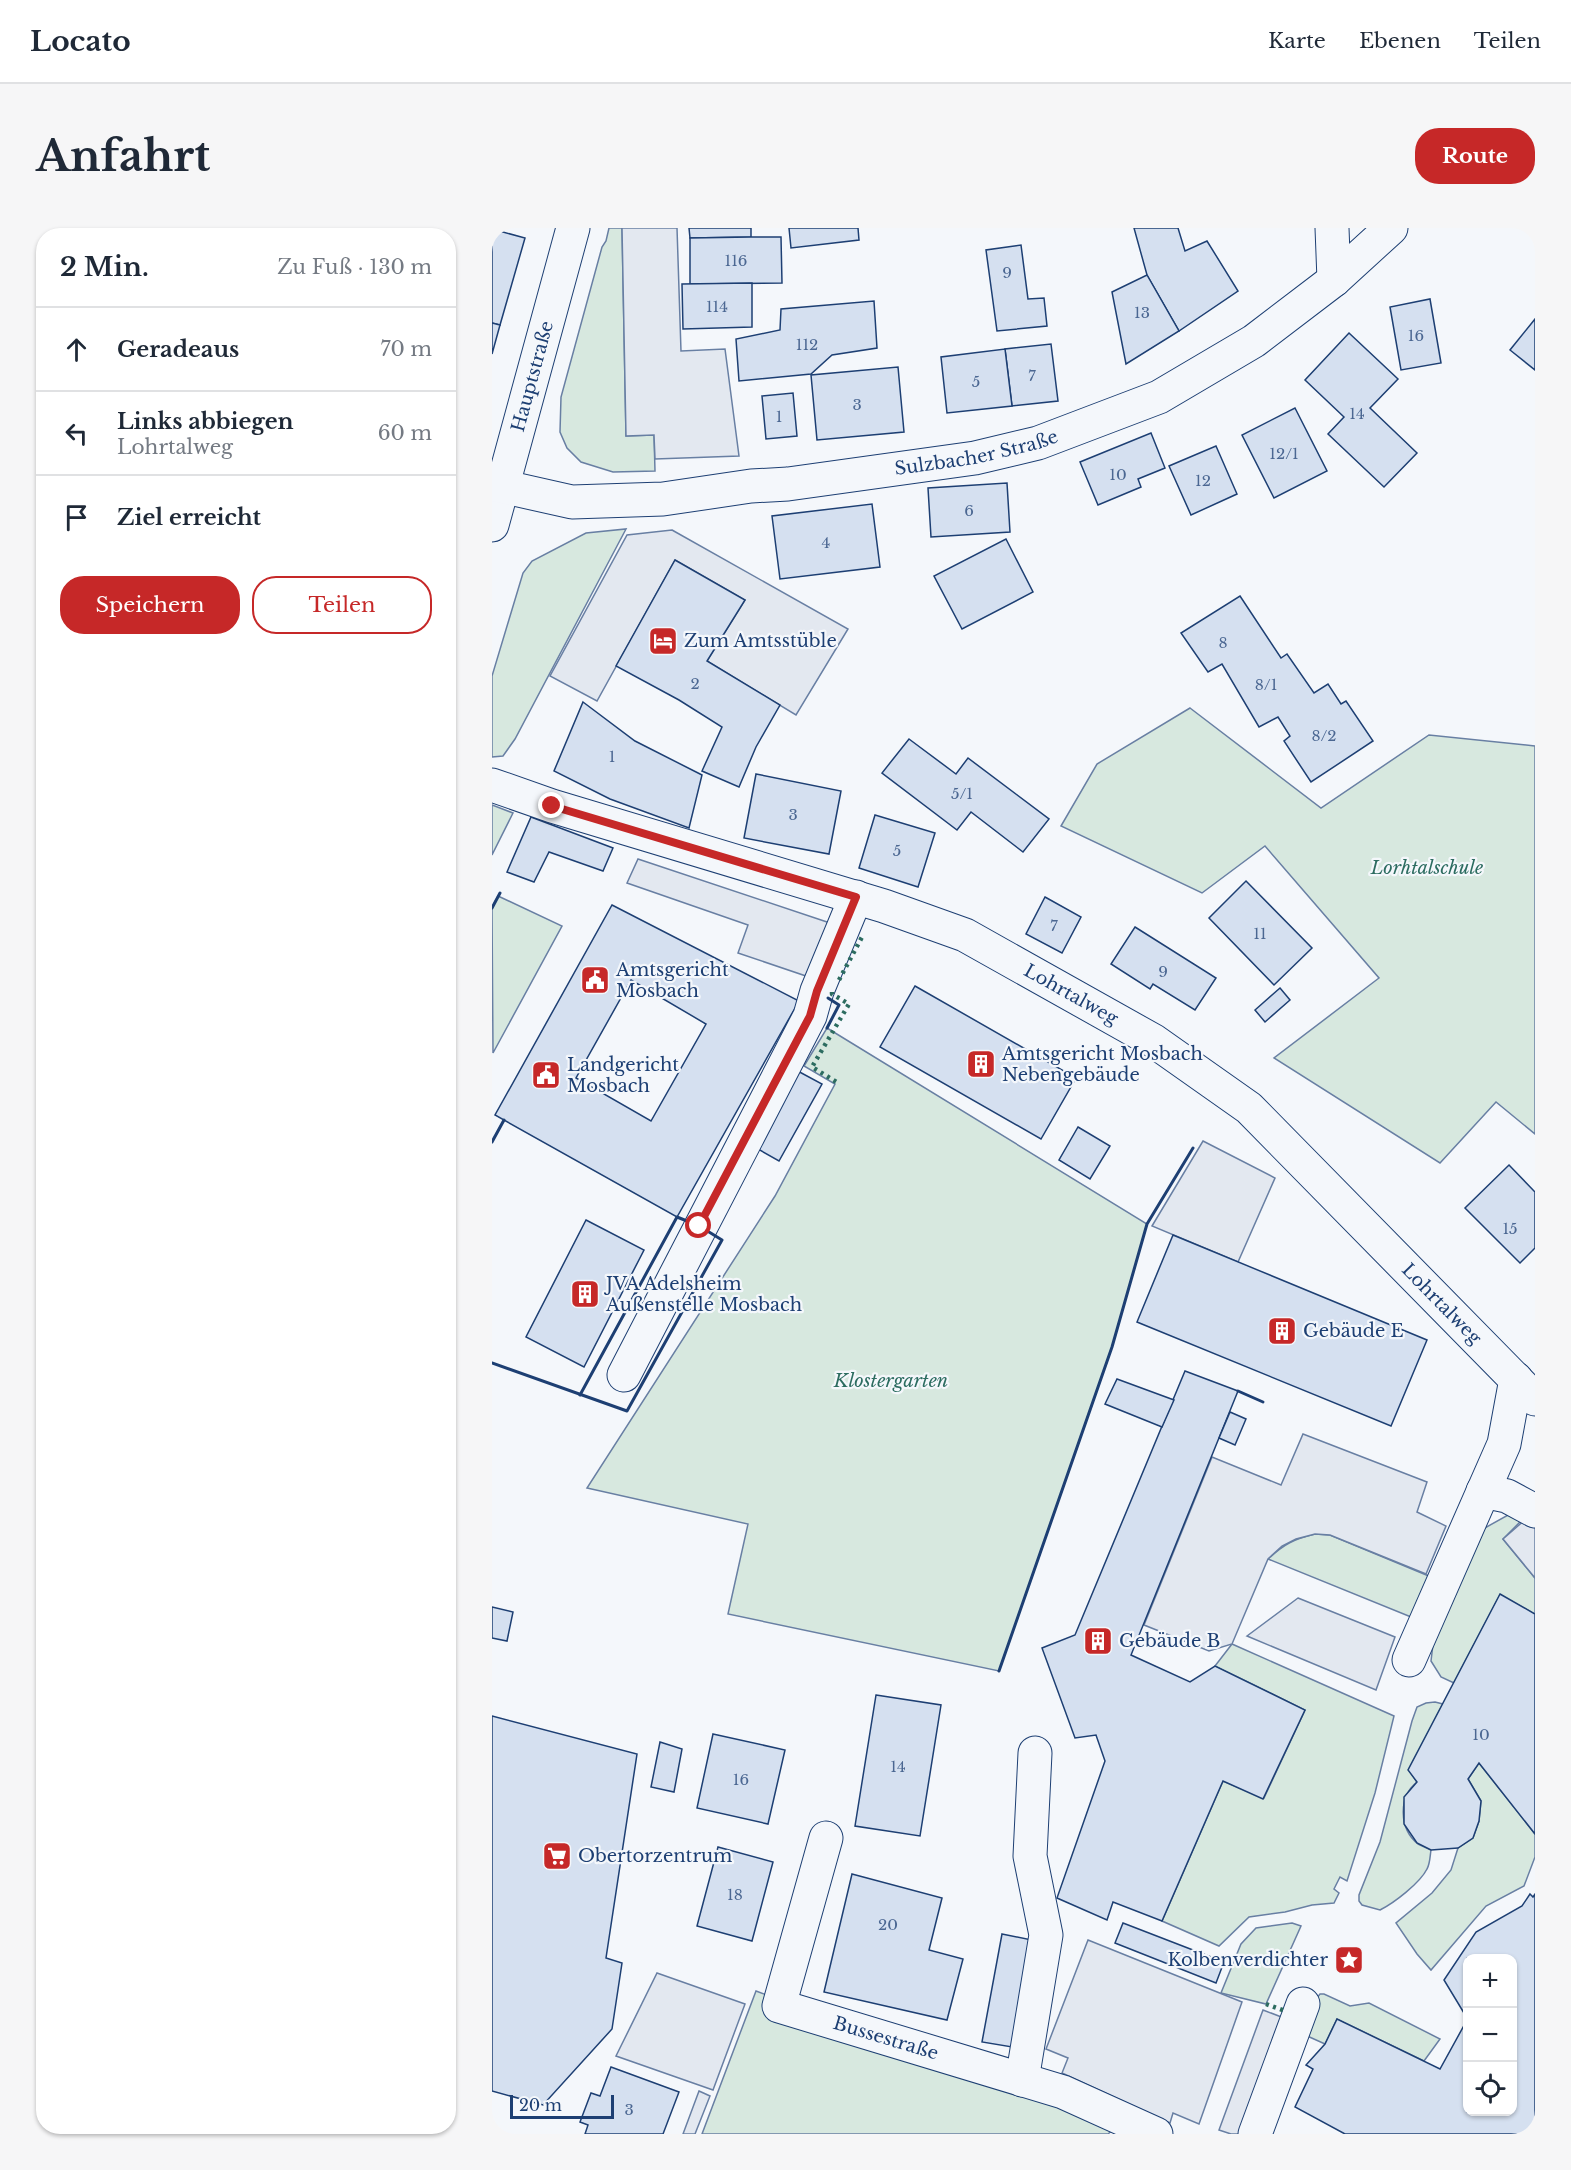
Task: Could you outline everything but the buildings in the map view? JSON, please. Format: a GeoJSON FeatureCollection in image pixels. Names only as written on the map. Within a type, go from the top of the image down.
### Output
{"type":"FeatureCollection","features":[{"type":"Feature","properties":{"kind":"street","name":"Hauptstraße"},"geometry":{"type":"LineString","coordinates":[[492,525],[497,485],[545,335],[573,228]]}},
{"type":"Feature","properties":{"kind":"street"},"geometry":{"type":"LineString","coordinates":[[1332,228],[1334,280]]}},
{"type":"Feature","properties":{"kind":"street","name":"Sulzbacher Straße"},"geometry":{"type":"LineString","coordinates":[[497,485],[572,502],[663,499],[975,458],[1038,443],[1159,397],[1254,341],[1334,280],[1391,228]]}},
{"type":"Feature","properties":{"kind":"street","name":"Lohrtalweg"},"geometry":{"type":"LineString","coordinates":[[492,785],[552,806],[856,897],[965,935],[1154,1041],[1249,1108],[1526,1389]]}},
{"type":"Feature","properties":{"kind":"street"},"geometry":{"type":"LineString","coordinates":[[624,1375],[810,1016],[817,991],[856,897]]}},
{"type":"Feature","properties":{"kind":"street"},"geometry":{"type":"LineString","coordinates":[[1409,1660],[1526,1389]]}},
{"type":"Feature","properties":{"kind":"street"},"geometry":{"type":"LineString","coordinates":[[1483,1491],[1507,1496],[1535,1511]]}},
{"type":"Feature","properties":{"kind":"street"},"geometry":{"type":"LineString","coordinates":[[1022,2080],[1046,1935],[1030,1856],[1035,1753]]}},
{"type":"Feature","properties":{"kind":"street","name":"Bussestraße"},"geometry":{"type":"LineString","coordinates":[[825,1838],[779,2006],[1063,2092],[1156,2134]]}},
{"type":"Feature","properties":{"kind":"street"},"geometry":{"type":"LineString","coordinates":[[1256,2134],[1303,2004]]}},
{"type":"Feature","properties":{"kind":"green space"},"geometry":{"type":"Polygon","coordinates":[[[609,228],[622,228],[626,436],[654,435],[655,471],[613,472],[581,462],[567,448],[560,432],[561,397],[609,228]]]}},
{"type":"Feature","properties":{"kind":"green space"},"geometry":{"type":"Polygon","coordinates":[[[626,529],[515,739],[503,756],[492,757],[492,676],[523,573],[532,561],[586,533],[626,529]]]}},
{"type":"Feature","properties":{"kind":"green space","name":"Lorhtalschule"},"geometry":{"type":"Polygon","coordinates":[[[1190,708],[1321,808],[1429,735],[1535,746],[1535,1134],[1496,1102],[1440,1163],[1274,1058],[1379,978],[1265,846],[1202,893],[1061,826],[1097,764],[1190,708]]]}},
{"type":"Feature","properties":{"kind":"green space"},"geometry":{"type":"Polygon","coordinates":[[[492,805],[513,813],[492,855],[492,805]]]}},
{"type":"Feature","properties":{"kind":"green space"},"geometry":{"type":"Polygon","coordinates":[[[498,896],[562,926],[493,1053],[492,908],[498,896]]]}},
{"type":"Feature","properties":{"kind":"green space","name":"Klostergarten"},"geometry":{"type":"Polygon","coordinates":[[[827,1028],[1147,1224],[1112,1347],[999,1671],[728,1614],[748,1524],[587,1488],[775,1196],[835,1084],[804,1066],[827,1028]]]}},
{"type":"Feature","properties":{"kind":"green space"},"geometry":{"type":"Polygon","coordinates":[[[1508,1515],[1524,1518],[1503,1539],[1535,1578],[1535,1614],[1500,1595],[1454,1683],[1441,1677],[1431,1661],[1434,1636],[1483,1529],[1508,1515]]]}},
{"type":"Feature","properties":{"kind":"green space"},"geometry":{"type":"Polygon","coordinates":[[[1315,1534],[1330,1535],[1436,1579],[1416,1619],[1268,1559],[1290,1543],[1315,1534]]]}},
{"type":"Feature","properties":{"kind":"green space"},"geometry":{"type":"Polygon","coordinates":[[[1232,1644],[1394,1716],[1375,1793],[1347,1881],[1340,1877],[1334,1889],[1339,1893],[1334,1903],[1249,1917],[1219,1946],[1162,1921],[1223,1781],[1264,1798],[1305,1710],[1215,1666],[1232,1644]]]}},
{"type":"Feature","properties":{"kind":"green space"},"geometry":{"type":"Polygon","coordinates":[[[1435,1702],[1443,1704],[1409,1770],[1417,1782],[1406,1796],[1403,1813],[1404,1822],[1412,1838],[1418,1844],[1431,1850],[1428,1867],[1413,1886],[1386,1907],[1380,1910],[1362,1905],[1359,1895],[1380,1842],[1417,1707],[1435,1702]]]}},
{"type":"Feature","properties":{"kind":"green space"},"geometry":{"type":"Polygon","coordinates":[[[1479,1763],[1535,1834],[1535,1857],[1524,1886],[1486,1906],[1431,1970],[1396,1923],[1432,1893],[1451,1870],[1458,1848],[1473,1838],[1479,1821],[1481,1801],[1468,1779],[1479,1763]]]}},
{"type":"Feature","properties":{"kind":"green space"},"geometry":{"type":"Polygon","coordinates":[[[1292,1923],[1301,1926],[1266,2004],[1221,1993],[1241,1944],[1256,1928],[1292,1923]]]}},
{"type":"Feature","properties":{"kind":"green space"},"geometry":{"type":"Polygon","coordinates":[[[756,1991],[1116,2127],[1108,2134],[702,2134],[756,1991]]]}},
{"type":"Feature","properties":{"kind":"green space"},"geometry":{"type":"Polygon","coordinates":[[[1320,1994],[1350,2006],[1369,2003],[1440,2039],[1424,2061],[1337,2019],[1325,2044],[1305,2035],[1316,1999],[1320,1994]]]}},
{"type":"Feature","properties":{"kind":"shaded area"},"geometry":{"type":"Polygon","coordinates":[[[622,228],[677,228],[681,351],[725,349],[739,456],[655,459],[654,435],[626,436],[622,228]]]}},
{"type":"Feature","properties":{"kind":"shaded area"},"geometry":{"type":"Polygon","coordinates":[[[672,530],[848,629],[796,715],[707,661],[745,600],[675,560],[597,701],[550,676],[627,535],[672,530]]]}},
{"type":"Feature","properties":{"kind":"shaded area"},"geometry":{"type":"Polygon","coordinates":[[[638,859],[833,924],[806,976],[738,953],[748,925],[627,883],[638,859]]]}},
{"type":"Feature","properties":{"kind":"shaded area"},"geometry":{"type":"Polygon","coordinates":[[[1203,1141],[1275,1178],[1238,1262],[1152,1226],[1203,1141]]]}},
{"type":"Feature","properties":{"kind":"shaded area"},"geometry":{"type":"Polygon","coordinates":[[[1303,1434],[1427,1482],[1417,1512],[1446,1526],[1426,1574],[1330,1535],[1315,1534],[1282,1546],[1268,1559],[1232,1644],[1209,1651],[1144,1625],[1212,1457],[1281,1485],[1303,1434]]]}},
{"type":"Feature","properties":{"kind":"shaded area"},"geometry":{"type":"Polygon","coordinates":[[[1535,1511],[1535,1578],[1503,1539],[1535,1511]]]}},
{"type":"Feature","properties":{"kind":"shaded area"},"geometry":{"type":"Polygon","coordinates":[[[1298,1598],[1395,1637],[1376,1690],[1247,1636],[1298,1598]]]}},
{"type":"Feature","properties":{"kind":"shaded area"},"geometry":{"type":"Polygon","coordinates":[[[1088,1940],[1242,2002],[1199,2124],[1173,2113],[1170,2123],[1062,2073],[1068,2058],[1046,2049],[1088,1940]]]}},
{"type":"Feature","properties":{"kind":"shaded area"},"geometry":{"type":"Polygon","coordinates":[[[657,1973],[745,2004],[713,2090],[616,2056],[657,1973]]]}},
{"type":"Feature","properties":{"kind":"shaded area"},"geometry":{"type":"Polygon","coordinates":[[[1263,2010],[1284,2018],[1242,2134],[1231,2134],[1219,2130],[1263,2010]]]}},
{"type":"Feature","properties":{"kind":"shaded area"},"geometry":{"type":"Polygon","coordinates":[[[699,2091],[710,2096],[695,2134],[683,2134],[699,2091]]]}},
{"type":"Feature","properties":{"kind":"hedge"},"geometry":{"type":"LineString","coordinates":[[839,980],[862,937]]}},
{"type":"Feature","properties":{"kind":"hedge"},"geometry":{"type":"LineString","coordinates":[[832,992],[849,1004],[812,1067],[838,1083]]}},
{"type":"Feature","properties":{"kind":"hedge"},"geometry":{"type":"LineString","coordinates":[[1266,2004],[1285,2011]]}},
{"type":"Feature","properties":{"kind":"wall"},"geometry":{"type":"LineString","coordinates":[[492,908],[500,893]]}},
{"type":"Feature","properties":{"kind":"wall"},"geometry":{"type":"LineString","coordinates":[[827,1028],[839,1005],[828,998]]}},
{"type":"Feature","properties":{"kind":"wall"},"geometry":{"type":"LineString","coordinates":[[492,1142],[504,1120]]}},
{"type":"Feature","properties":{"kind":"wall"},"geometry":{"type":"LineString","coordinates":[[999,1671],[1112,1347],[1147,1224],[1193,1148]]}},
{"type":"Feature","properties":{"kind":"wall"},"geometry":{"type":"LineString","coordinates":[[580,1395],[677,1217],[687,1221]]}},
{"type":"Feature","properties":{"kind":"wall"},"geometry":{"type":"LineString","coordinates":[[492,1363],[627,1411],[722,1240],[709,1232]]}},
{"type":"Feature","properties":{"kind":"wall"},"geometry":{"type":"LineString","coordinates":[[1238,1391],[1263,1402]]}},
{"type":"Feature","properties":{"kind":"place","name":"Zum Amtsstüble"},"geometry":{"type":"Point","coordinates":[663,641]}},
{"type":"Feature","properties":{"kind":"place","name":"Amtsgericht Mosbach"},"geometry":{"type":"Point","coordinates":[595,980]}},
{"type":"Feature","properties":{"kind":"place","name":"Amtsgericht Mosbach Nebengebäude"},"geometry":{"type":"Point","coordinates":[981,1064]}},
{"type":"Feature","properties":{"kind":"place","name":"Landgericht Mosbach"},"geometry":{"type":"Point","coordinates":[546,1075]}},
{"type":"Feature","properties":{"kind":"place","name":"JVA Adelsheim Außenstelle Mosbach"},"geometry":{"type":"Point","coordinates":[585,1294]}},
{"type":"Feature","properties":{"kind":"place","name":"Gebäude E"},"geometry":{"type":"Point","coordinates":[1282,1331]}},
{"type":"Feature","properties":{"kind":"place","name":"Gebäude B"},"geometry":{"type":"Point","coordinates":[1098,1641]}},
{"type":"Feature","properties":{"kind":"place","name":"Obertorzentrum"},"geometry":{"type":"Point","coordinates":[557,1856]}},
{"type":"Feature","properties":{"kind":"place","name":"Kolbenverdichter"},"geometry":{"type":"Point","coordinates":[1349,1960]}},
{"type":"Feature","properties":{"kind":"route"},"geometry":{"type":"LineString","coordinates":[[552,806],[856,897],[817,991],[810,1016],[699,1226]]}}]}
